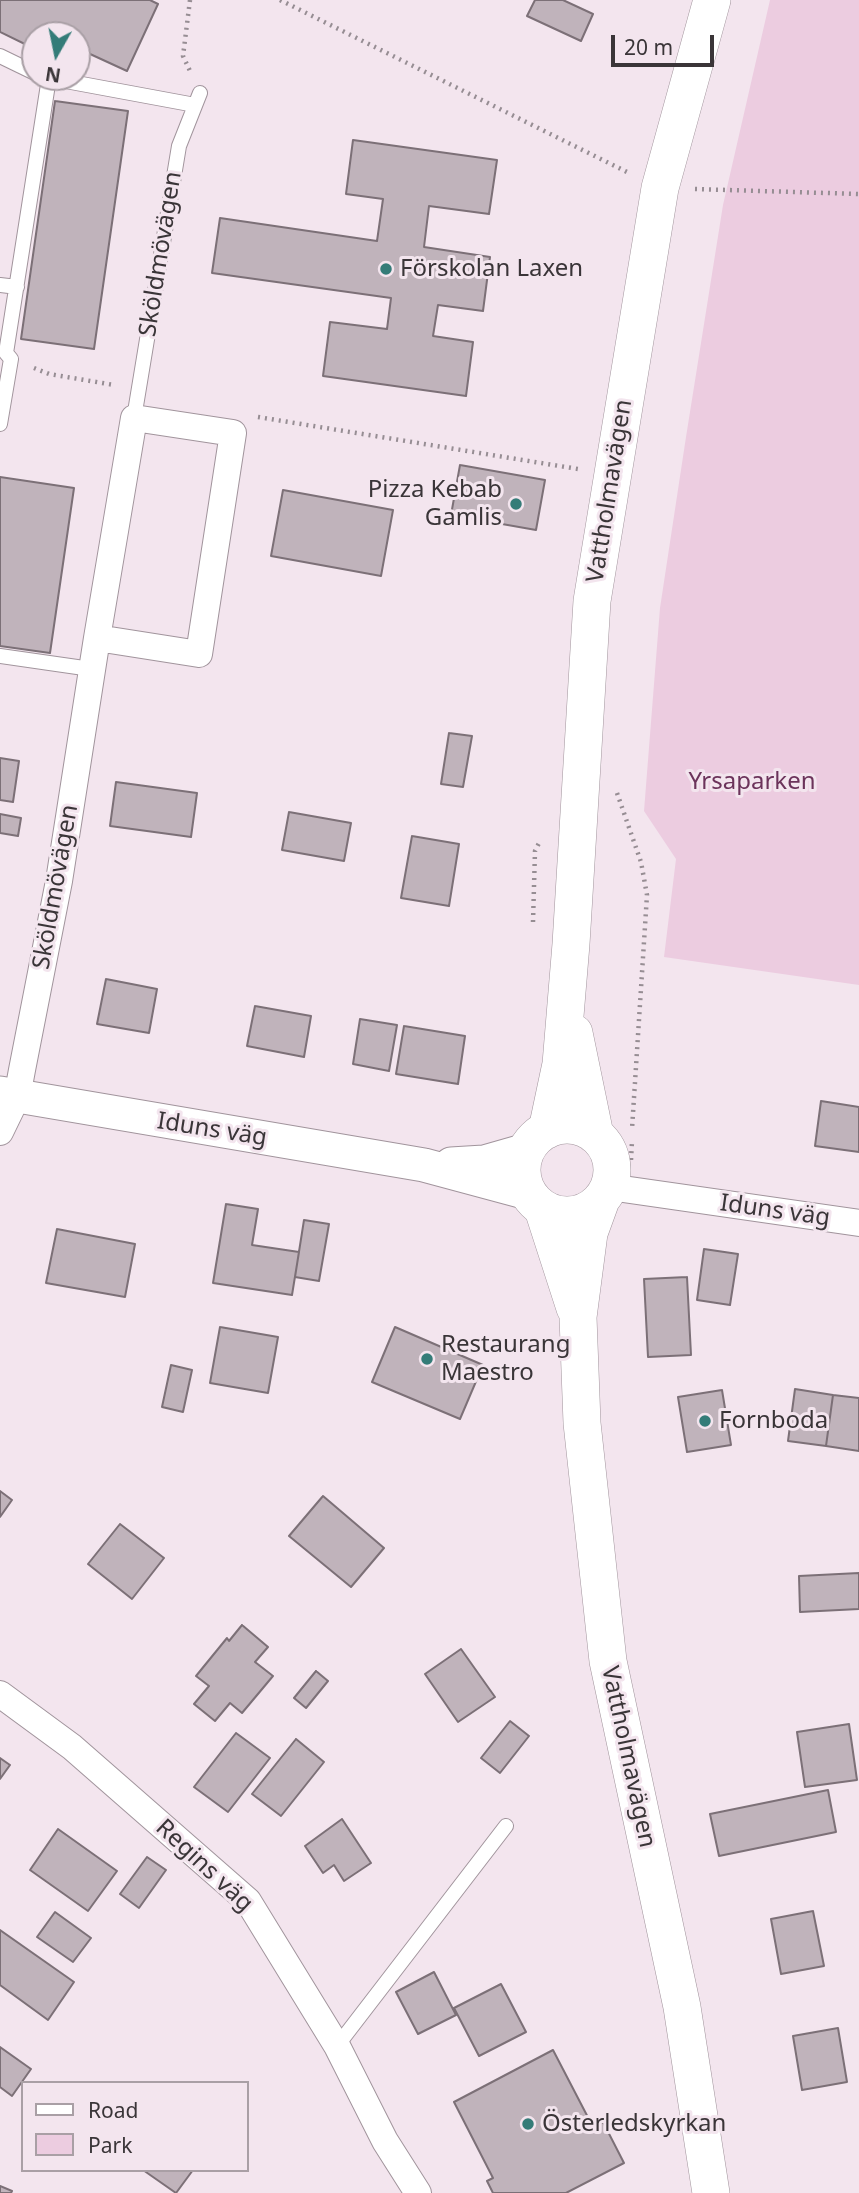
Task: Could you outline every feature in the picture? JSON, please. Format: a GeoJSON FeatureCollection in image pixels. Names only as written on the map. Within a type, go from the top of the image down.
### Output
{"type":"FeatureCollection","features":[{"type":"Feature","properties":{"kind":"main road","name":"Vattholmavägen"},"geometry":{"type":"LineString","coordinates":[[537,1140],[561,1064],[592,600],[613,474],[683,192],[712,0]]}},
{"type":"Feature","properties":{"kind":"main road","name":"Vattholmavägen"},"geometry":{"type":"LineString","coordinates":[[567,991],[595,1135]]}},
{"type":"Feature","properties":{"kind":"main road"},"geometry":{"type":"LineString","coordinates":[[568,1125],[585,1129],[595,1135],[605,1145],[612,1165],[605,1194],[593,1208],[568,1216],[556,1214],[535,1201],[522,1180],[521,1166],[537,1140],[568,1125]]}},
{"type":"Feature","properties":{"kind":"main road","name":"Vattholmavägen"},"geometry":{"type":"LineString","coordinates":[[605,1194],[589,1233],[578,1317],[582,1423],[608,1661],[682,2007],[711,2193]]}},
{"type":"Feature","properties":{"kind":"main road","name":"Vattholmavägen"},"geometry":{"type":"LineString","coordinates":[[535,1201],[578,1317]]}},
{"type":"Feature","properties":{"kind":"street"},"geometry":{"type":"LineString","coordinates":[[97,638],[199,654],[233,433],[136,408]]}},
{"type":"Feature","properties":{"kind":"street","name":"Sköldmövägen"},"geometry":{"type":"LineString","coordinates":[[0,1132],[59,881],[91,669],[136,408]]}},
{"type":"Feature","properties":{"kind":"street","name":"Iduns väg"},"geometry":{"type":"LineString","coordinates":[[8,1095],[424,1165],[535,1201]]}},
{"type":"Feature","properties":{"kind":"street","name":"Iduns väg"},"geometry":{"type":"LineString","coordinates":[[424,1165],[484,1162],[537,1140]]}},
{"type":"Feature","properties":{"kind":"street","name":"Iduns väg"},"geometry":{"type":"LineString","coordinates":[[605,1194],[859,1223]]}},
{"type":"Feature","properties":{"kind":"street","name":"Regins väg"},"geometry":{"type":"LineString","coordinates":[[0,1693],[72,1747],[248,1901],[337,2046],[384,2141],[418,2193]]}},
{"type":"Feature","properties":{"kind":"lane"},"geometry":{"type":"LineString","coordinates":[[0,56],[21,66]]}},
{"type":"Feature","properties":{"kind":"lane"},"geometry":{"type":"LineString","coordinates":[[91,83],[197,99]]}},
{"type":"Feature","properties":{"kind":"lane"},"geometry":{"type":"LineString","coordinates":[[0,424],[11,359],[6,353],[41,91]]}},
{"type":"Feature","properties":{"kind":"lane","name":"Sköldmövägen"},"geometry":{"type":"LineString","coordinates":[[136,408],[179,146],[197,99]]}},
{"type":"Feature","properties":{"kind":"lane"},"geometry":{"type":"LineString","coordinates":[[0,285],[17,286]]}},
{"type":"Feature","properties":{"kind":"lane"},"geometry":{"type":"LineString","coordinates":[[0,656],[91,669]]}},
{"type":"Feature","properties":{"kind":"lane"},"geometry":{"type":"LineString","coordinates":[[337,2046],[506,1826]]}},
{"type":"Feature","properties":{"kind":"path"},"geometry":{"type":"LineString","coordinates":[[190,0],[183,56],[197,99]]}},
{"type":"Feature","properties":{"kind":"path"},"geometry":{"type":"LineString","coordinates":[[279,0],[683,192],[859,194]]}},
{"type":"Feature","properties":{"kind":"path"},"geometry":{"type":"LineString","coordinates":[[683,192],[698,176]]}},
{"type":"Feature","properties":{"kind":"path"},"geometry":{"type":"LineString","coordinates":[[11,359],[49,374],[112,384],[136,408]]}},
{"type":"Feature","properties":{"kind":"path"},"geometry":{"type":"LineString","coordinates":[[245,415],[613,474]]}},
{"type":"Feature","properties":{"kind":"path"},"geometry":{"type":"LineString","coordinates":[[614,781],[641,862],[647,895],[632,1132]]}},
{"type":"Feature","properties":{"kind":"green space","name":"Yrsaparken"},"geometry":{"type":"Polygon","coordinates":[[[770,0],[859,0],[859,985],[664,957],[676,859],[644,811],[660,608],[686,437],[723,205],[770,0]]]}},
{"type":"Feature","properties":{"kind":"building"},"geometry":{"type":"Polygon","coordinates":[[[0,0],[150,0],[158,4],[127,71],[91,54],[91,21],[21,21],[21,42],[0,32],[0,0]]]}},
{"type":"Feature","properties":{"kind":"building"},"geometry":{"type":"Polygon","coordinates":[[[535,0],[563,0],[593,14],[581,41],[527,16],[535,0]]]}},
{"type":"Feature","properties":{"kind":"building"},"geometry":{"type":"Polygon","coordinates":[[[55,101],[128,111],[94,349],[21,339],[55,101]]]}},
{"type":"Feature","properties":{"kind":"building"},"geometry":{"type":"Polygon","coordinates":[[[353,140],[497,160],[489,214],[429,206],[424,247],[490,257],[483,311],[438,305],[433,336],[473,342],[466,396],[323,376],[330,322],[387,329],[391,298],[212,273],[220,218],[377,241],[383,199],[346,194],[353,140]]]}},
{"type":"Feature","properties":{"kind":"building"},"geometry":{"type":"Polygon","coordinates":[[[460,465],[545,480],[536,530],[451,515],[460,465]]]}},
{"type":"Feature","properties":{"kind":"building"},"geometry":{"type":"Polygon","coordinates":[[[0,477],[74,488],[50,653],[0,646],[0,477]]]}},
{"type":"Feature","properties":{"kind":"building"},"geometry":{"type":"Polygon","coordinates":[[[283,490],[393,510],[381,576],[271,556],[283,490]]]}},
{"type":"Feature","properties":{"kind":"building"},"geometry":{"type":"Polygon","coordinates":[[[449,733],[472,736],[463,787],[441,784],[449,733]]]}},
{"type":"Feature","properties":{"kind":"building"},"geometry":{"type":"Polygon","coordinates":[[[0,758],[19,761],[13,802],[0,800],[0,758]]]}},
{"type":"Feature","properties":{"kind":"building"},"geometry":{"type":"Polygon","coordinates":[[[116,782],[197,793],[191,837],[110,826],[116,782]]]}},
{"type":"Feature","properties":{"kind":"building"},"geometry":{"type":"Polygon","coordinates":[[[289,812],[351,823],[344,861],[282,850],[289,812]]]}},
{"type":"Feature","properties":{"kind":"building"},"geometry":{"type":"Polygon","coordinates":[[[0,814],[21,818],[18,836],[0,833],[0,814]]]}},
{"type":"Feature","properties":{"kind":"building"},"geometry":{"type":"Polygon","coordinates":[[[412,836],[459,844],[449,906],[401,898],[412,836]]]}},
{"type":"Feature","properties":{"kind":"building"},"geometry":{"type":"Polygon","coordinates":[[[106,979],[157,989],[149,1033],[97,1024],[106,979]]]}},
{"type":"Feature","properties":{"kind":"building"},"geometry":{"type":"Polygon","coordinates":[[[255,1006],[311,1016],[304,1057],[247,1046],[255,1006]]]}},
{"type":"Feature","properties":{"kind":"building"},"geometry":{"type":"Polygon","coordinates":[[[360,1019],[397,1025],[389,1071],[353,1064],[360,1019]]]}},
{"type":"Feature","properties":{"kind":"building"},"geometry":{"type":"Polygon","coordinates":[[[404,1026],[465,1036],[458,1084],[396,1074],[404,1026]]]}},
{"type":"Feature","properties":{"kind":"building"},"geometry":{"type":"Polygon","coordinates":[[[821,1101],[859,1107],[859,1152],[815,1146],[821,1101]]]}},
{"type":"Feature","properties":{"kind":"building"},"geometry":{"type":"Polygon","coordinates":[[[226,1204],[258,1209],[252,1245],[299,1252],[292,1295],[213,1283],[226,1204]]]}},
{"type":"Feature","properties":{"kind":"building"},"geometry":{"type":"Polygon","coordinates":[[[304,1220],[329,1224],[319,1281],[295,1277],[304,1220]]]}},
{"type":"Feature","properties":{"kind":"building"},"geometry":{"type":"Polygon","coordinates":[[[57,1229],[135,1244],[125,1297],[46,1283],[57,1229]]]}},
{"type":"Feature","properties":{"kind":"building"},"geometry":{"type":"Polygon","coordinates":[[[704,1249],[738,1254],[730,1305],[697,1300],[704,1249]]]}},
{"type":"Feature","properties":{"kind":"building"},"geometry":{"type":"Polygon","coordinates":[[[687,1277],[691,1355],[648,1357],[644,1279],[687,1277]]]}},
{"type":"Feature","properties":{"kind":"building"},"geometry":{"type":"Polygon","coordinates":[[[220,1327],[278,1337],[268,1393],[210,1383],[220,1327]]]}},
{"type":"Feature","properties":{"kind":"building"},"geometry":{"type":"Polygon","coordinates":[[[395,1327],[483,1365],[460,1419],[372,1382],[395,1327]]]}},
{"type":"Feature","properties":{"kind":"building"},"geometry":{"type":"Polygon","coordinates":[[[171,1365],[192,1370],[183,1412],[162,1407],[171,1365]]]}},
{"type":"Feature","properties":{"kind":"building"},"geometry":{"type":"Polygon","coordinates":[[[795,1389],[833,1395],[826,1446],[788,1441],[795,1389]]]}},
{"type":"Feature","properties":{"kind":"building","name":"Fornboda"},"geometry":{"type":"Polygon","coordinates":[[[722,1390],[731,1445],[687,1452],[678,1397],[722,1390]]]}},
{"type":"Feature","properties":{"kind":"building"},"geometry":{"type":"Polygon","coordinates":[[[833,1395],[859,1398],[859,1451],[826,1446],[833,1395]]]}},
{"type":"Feature","properties":{"kind":"building"},"geometry":{"type":"Polygon","coordinates":[[[0,1491],[12,1500],[0,1517],[0,1491]]]}},
{"type":"Feature","properties":{"kind":"building"},"geometry":{"type":"Polygon","coordinates":[[[323,1496],[384,1548],[351,1587],[289,1536],[323,1496]]]}},
{"type":"Feature","properties":{"kind":"building"},"geometry":{"type":"Polygon","coordinates":[[[120,1524],[164,1558],[132,1599],[88,1564],[120,1524]]]}},
{"type":"Feature","properties":{"kind":"building"},"geometry":{"type":"Polygon","coordinates":[[[859,1573],[859,1609],[800,1612],[799,1576],[859,1573]]]}},
{"type":"Feature","properties":{"kind":"building"},"geometry":{"type":"Polygon","coordinates":[[[242,1625],[268,1647],[255,1662],[273,1676],[242,1713],[230,1703],[215,1721],[194,1704],[209,1686],[196,1676],[227,1638],[229,1641],[242,1625]]]}},
{"type":"Feature","properties":{"kind":"building"},"geometry":{"type":"Polygon","coordinates":[[[461,1649],[495,1697],[458,1722],[425,1674],[461,1649]]]}},
{"type":"Feature","properties":{"kind":"building"},"geometry":{"type":"Polygon","coordinates":[[[316,1671],[328,1681],[306,1708],[294,1698],[316,1671]]]}},
{"type":"Feature","properties":{"kind":"building"},"geometry":{"type":"Polygon","coordinates":[[[510,1721],[529,1736],[500,1773],[481,1758],[510,1721]]]}},
{"type":"Feature","properties":{"kind":"building"},"geometry":{"type":"Polygon","coordinates":[[[849,1724],[857,1780],[805,1787],[797,1732],[849,1724]]]}},
{"type":"Feature","properties":{"kind":"building"},"geometry":{"type":"Polygon","coordinates":[[[236,1733],[270,1758],[228,1812],[194,1787],[236,1733]]]}},
{"type":"Feature","properties":{"kind":"building"},"geometry":{"type":"Polygon","coordinates":[[[296,1739],[324,1762],[281,1816],[252,1794],[296,1739]]]}},
{"type":"Feature","properties":{"kind":"building"},"geometry":{"type":"Polygon","coordinates":[[[0,1758],[10,1765],[0,1779],[0,1758]]]}},
{"type":"Feature","properties":{"kind":"building"},"geometry":{"type":"Polygon","coordinates":[[[828,1790],[836,1832],[719,1856],[710,1814],[828,1790]]]}},
{"type":"Feature","properties":{"kind":"building"},"geometry":{"type":"Polygon","coordinates":[[[342,1819],[371,1863],[344,1881],[334,1865],[323,1873],[305,1846],[342,1819]]]}},
{"type":"Feature","properties":{"kind":"building"},"geometry":{"type":"Polygon","coordinates":[[[58,1829],[117,1871],[88,1911],[30,1870],[58,1829]]]}},
{"type":"Feature","properties":{"kind":"building"},"geometry":{"type":"Polygon","coordinates":[[[147,1857],[166,1870],[139,1908],[120,1894],[147,1857]]]}},
{"type":"Feature","properties":{"kind":"building"},"geometry":{"type":"Polygon","coordinates":[[[813,1911],[824,1966],[781,1974],[771,1919],[813,1911]]]}},
{"type":"Feature","properties":{"kind":"building"},"geometry":{"type":"Polygon","coordinates":[[[55,1912],[91,1938],[73,1962],[37,1937],[55,1912]]]}},
{"type":"Feature","properties":{"kind":"building"},"geometry":{"type":"Polygon","coordinates":[[[0,1930],[74,1982],[48,2020],[0,1985],[0,1930]]]}},
{"type":"Feature","properties":{"kind":"building"},"geometry":{"type":"Polygon","coordinates":[[[434,1972],[456,2015],[418,2034],[396,1992],[434,1972]]]}},
{"type":"Feature","properties":{"kind":"building"},"geometry":{"type":"Polygon","coordinates":[[[501,1984],[526,2032],[479,2056],[454,2008],[501,1984]]]}},
{"type":"Feature","properties":{"kind":"building"},"geometry":{"type":"Polygon","coordinates":[[[838,2028],[847,2082],[802,2090],[793,2036],[838,2028]]]}},
{"type":"Feature","properties":{"kind":"building"},"geometry":{"type":"Polygon","coordinates":[[[0,2047],[31,2069],[12,2096],[0,2087],[0,2047]]]}},
{"type":"Feature","properties":{"kind":"building","name":"Österledskyrkan"},"geometry":{"type":"Polygon","coordinates":[[[553,2050],[593,2127],[603,2122],[624,2163],[566,2193],[493,2193],[487,2181],[493,2178],[454,2102],[553,2050]]]}},
{"type":"Feature","properties":{"kind":"building"},"geometry":{"type":"Polygon","coordinates":[[[146,2172],[192,2172],[176,2193],[146,2172]]]}},
{"type":"Feature","properties":{"kind":"building"},"geometry":{"type":"Polygon","coordinates":[[[0,2186],[12,2191],[11,2193],[0,2193],[0,2186]]]}},
{"type":"Feature","properties":{"kind":"place","name":"Förskolan Laxen"},"geometry":{"type":"Point","coordinates":[386,269]}},
{"type":"Feature","properties":{"kind":"place","name":"Pizza Kebab Gamlis"},"geometry":{"type":"Point","coordinates":[516,504]}},
{"type":"Feature","properties":{"kind":"place","name":"Restaurang Maestro"},"geometry":{"type":"Point","coordinates":[427,1359]}},
{"type":"Feature","properties":{"kind":"place","name":"Fornboda"},"geometry":{"type":"Point","coordinates":[705,1421]}},
{"type":"Feature","properties":{"kind":"place","name":"Österledskyrkan"},"geometry":{"type":"Point","coordinates":[528,2124]}}]}
